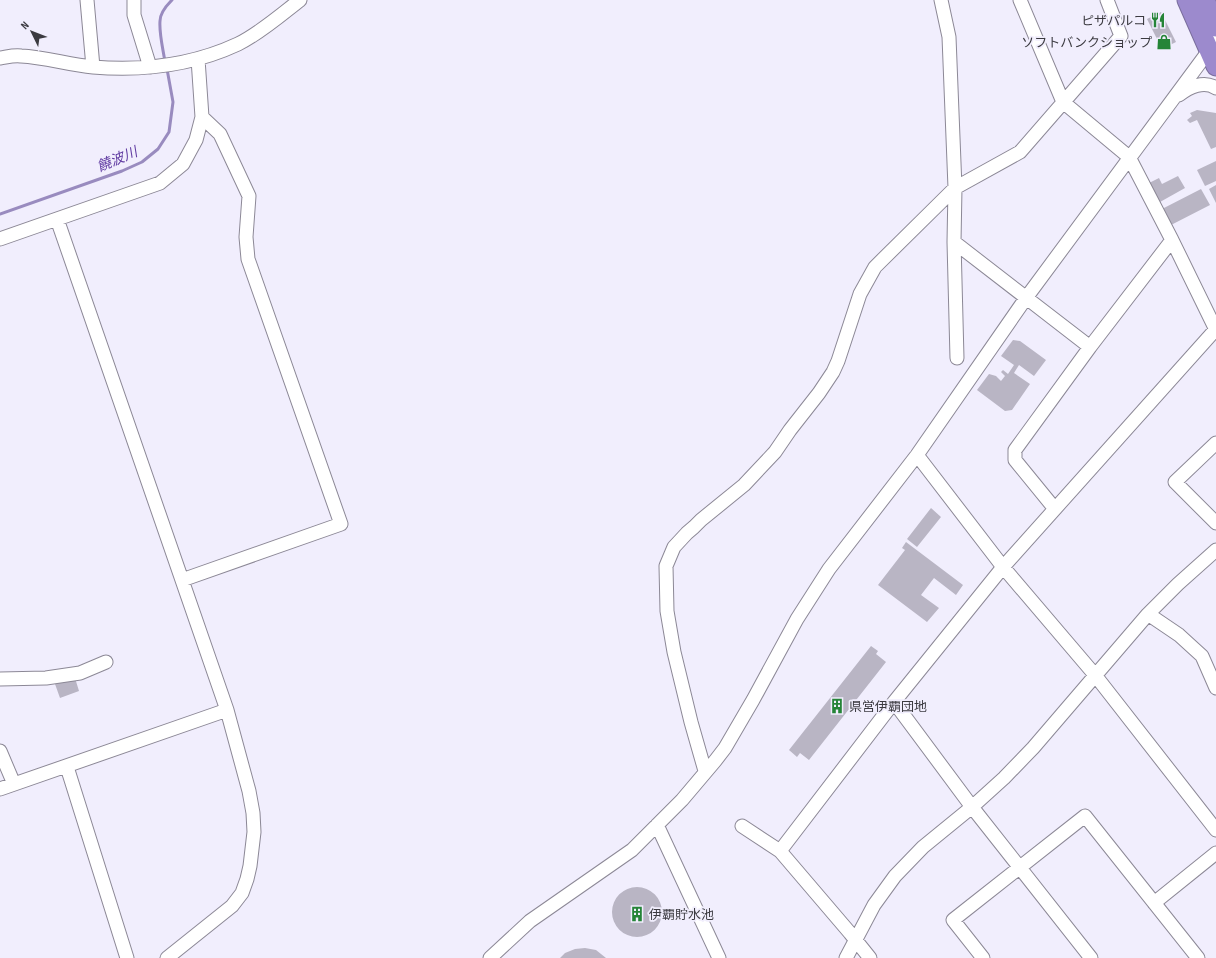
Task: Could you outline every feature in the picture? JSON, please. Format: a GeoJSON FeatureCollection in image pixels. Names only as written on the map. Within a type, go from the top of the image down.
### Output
{"type":"FeatureCollection","features":[{"type":"Feature","properties":{"kind":"highway"},"geometry":{"type":"LineString","coordinates":[[1187,0],[1214,52]]}},
{"type":"Feature","properties":{"kind":"highway"},"geometry":{"type":"LineString","coordinates":[[1205,0],[1216,28]]}},
{"type":"Feature","properties":{"kind":"street"},"geometry":{"type":"LineString","coordinates":[[87,0],[93,67]]}},
{"type":"Feature","properties":{"kind":"street"},"geometry":{"type":"LineString","coordinates":[[134,0],[134,15],[152,67]]}},
{"type":"Feature","properties":{"kind":"street"},"geometry":{"type":"LineString","coordinates":[[0,58],[20,56],[93,67],[152,67],[198,59],[239,43],[261,29],[300,0]]}},
{"type":"Feature","properties":{"kind":"street"},"geometry":{"type":"LineString","coordinates":[[941,0],[949,37],[955,188],[954,242],[957,358]]}},
{"type":"Feature","properties":{"kind":"street"},"geometry":{"type":"LineString","coordinates":[[780,851],[894,702],[1003,567],[1216,329],[1129,158],[1063,102],[1020,0]]}},
{"type":"Feature","properties":{"kind":"street"},"geometry":{"type":"LineString","coordinates":[[705,771],[674,652],[667,611],[666,566],[674,547],[701,520],[744,485],[775,452],[819,393],[833,372],[838,361],[860,294],[875,267],[955,188],[1020,152],[1121,36],[1107,0]]}},
{"type":"Feature","properties":{"kind":"street"},"geometry":{"type":"LineString","coordinates":[[490,958],[530,921],[632,850],[682,800],[715,761],[753,700],[797,619],[829,569],[917,455],[1026,298],[1129,158],[1172,101],[1214,52]]}},
{"type":"Feature","properties":{"kind":"street"},"geometry":{"type":"LineString","coordinates":[[0,239],[160,183],[183,164],[196,140],[202,117],[198,59]]}},
{"type":"Feature","properties":{"kind":"street"},"geometry":{"type":"LineString","coordinates":[[1172,101],[1192,86],[1206,85],[1216,88]]}},
{"type":"Feature","properties":{"kind":"street"},"geometry":{"type":"LineString","coordinates":[[182,580],[341,524],[248,259],[246,237],[249,196],[220,134],[202,117]]}},
{"type":"Feature","properties":{"kind":"street"},"geometry":{"type":"LineString","coordinates":[[57,219],[227,710],[249,791],[253,813],[254,832],[250,866],[242,893],[232,906],[167,958]]}},
{"type":"Feature","properties":{"kind":"street"},"geometry":{"type":"LineString","coordinates":[[1055,509],[1015,460],[1016,450],[1090,347],[1172,240]]}},
{"type":"Feature","properties":{"kind":"street"},"geometry":{"type":"LineString","coordinates":[[954,242],[1090,347]]}},
{"type":"Feature","properties":{"kind":"street"},"geometry":{"type":"LineString","coordinates":[[1216,442],[1175,482],[1216,523]]}},
{"type":"Feature","properties":{"kind":"street"},"geometry":{"type":"LineString","coordinates":[[917,455],[1003,567],[1095,675],[1216,830]]}},
{"type":"Feature","properties":{"kind":"street"},"geometry":{"type":"LineString","coordinates":[[846,958],[874,905],[895,876],[923,848],[1004,778],[1033,748],[1148,614],[1178,584],[1216,550]]}},
{"type":"Feature","properties":{"kind":"street"},"geometry":{"type":"LineString","coordinates":[[1148,614],[1179,635],[1202,656],[1216,688]]}},
{"type":"Feature","properties":{"kind":"street"},"geometry":{"type":"LineString","coordinates":[[0,679],[46,678],[80,673],[106,662]]}},
{"type":"Feature","properties":{"kind":"street"},"geometry":{"type":"LineString","coordinates":[[894,702],[972,807],[1091,958]]}},
{"type":"Feature","properties":{"kind":"street"},"geometry":{"type":"LineString","coordinates":[[0,789],[67,767],[227,710]]}},
{"type":"Feature","properties":{"kind":"street"},"geometry":{"type":"LineString","coordinates":[[0,751],[14,784]]}},
{"type":"Feature","properties":{"kind":"street"},"geometry":{"type":"LineString","coordinates":[[67,767],[127,958]]}},
{"type":"Feature","properties":{"kind":"street"},"geometry":{"type":"LineString","coordinates":[[983,958],[953,920],[1085,816],[1198,958]]}},
{"type":"Feature","properties":{"kind":"street"},"geometry":{"type":"LineString","coordinates":[[656,825],[719,958]]}},
{"type":"Feature","properties":{"kind":"street"},"geometry":{"type":"LineString","coordinates":[[742,826],[780,851],[870,958]]}},
{"type":"Feature","properties":{"kind":"street"},"geometry":{"type":"LineString","coordinates":[[1154,903],[1216,853]]}},
{"type":"Feature","properties":{"kind":"building"},"geometry":{"type":"Polygon","coordinates":[[[1161,12],[1176,42],[1162,49],[1147,19],[1161,12]]]}},
{"type":"Feature","properties":{"kind":"building"},"geometry":{"type":"Polygon","coordinates":[[[1197,110],[1216,113],[1216,147],[1211,149],[1197,120],[1190,123],[1187,120],[1192,116],[1190,113],[1197,110]]]}},
{"type":"Feature","properties":{"kind":"building"},"geometry":{"type":"Polygon","coordinates":[[[1216,161],[1216,181],[1205,186],[1197,170],[1216,161]]]}},
{"type":"Feature","properties":{"kind":"building"},"geometry":{"type":"Polygon","coordinates":[[[1178,176],[1185,188],[1160,202],[1149,183],[1159,178],[1162,184],[1178,176]]]}},
{"type":"Feature","properties":{"kind":"building"},"geometry":{"type":"Polygon","coordinates":[[[1216,185],[1216,203],[1209,189],[1216,185]]]}},
{"type":"Feature","properties":{"kind":"building"},"geometry":{"type":"Polygon","coordinates":[[[1201,189],[1210,205],[1171,225],[1162,209],[1201,189]]]}},
{"type":"Feature","properties":{"kind":"building"},"geometry":{"type":"Polygon","coordinates":[[[1013,340],[1020,341],[1046,360],[1034,376],[1019,365],[1014,373],[1030,384],[1012,410],[1005,411],[977,390],[989,374],[996,376],[1001,381],[1005,376],[1001,372],[1003,370],[1008,374],[1014,365],[1001,356],[1013,340]]]}},
{"type":"Feature","properties":{"kind":"building"},"geometry":{"type":"Polygon","coordinates":[[[931,508],[941,517],[917,547],[907,539],[931,508]]]}},
{"type":"Feature","properties":{"kind":"building"},"geometry":{"type":"Polygon","coordinates":[[[906,542],[963,585],[956,595],[934,578],[921,595],[939,608],[927,622],[878,585],[905,550],[902,548],[906,542]]]}},
{"type":"Feature","properties":{"kind":"building","name":"県営伊覇団地"},"geometry":{"type":"Polygon","coordinates":[[[871,646],[878,651],[876,654],[886,662],[809,760],[800,753],[797,757],[789,750],[871,646]]]}},
{"type":"Feature","properties":{"kind":"building"},"geometry":{"type":"Polygon","coordinates":[[[75,678],[79,691],[60,698],[55,684],[75,678]]]}},
{"type":"Feature","properties":{"kind":"building","name":"伊覇貯水池"},"geometry":{"type":"Polygon","coordinates":[[[637,887],[646,889],[657,898],[662,912],[660,921],[651,932],[637,937],[628,935],[617,926],[612,912],[614,903],[623,892],[637,887]]]}},
{"type":"Feature","properties":{"kind":"building"},"geometry":{"type":"Polygon","coordinates":[[[585,948],[596,950],[606,958],[560,958],[565,953],[575,949],[585,948]]]}},
{"type":"Feature","properties":{"kind":"waterway","name":"饒波川"},"geometry":{"type":"LineString","coordinates":[[165,62],[160,18],[164,9],[172,0]]}},
{"type":"Feature","properties":{"kind":"waterway","name":"饒波川"},"geometry":{"type":"LineString","coordinates":[[0,214],[122,171],[142,162],[158,149],[169,132],[173,102],[167,69]]}},
{"type":"Feature","properties":{"kind":"place","name":"ピザパルコ"},"geometry":{"type":"Point","coordinates":[1158,20]}},
{"type":"Feature","properties":{"kind":"place","name":"ソフトバンクショップ"},"geometry":{"type":"Point","coordinates":[1164,42]}},
{"type":"Feature","properties":{"kind":"place","name":"県営伊覇団地"},"geometry":{"type":"Point","coordinates":[837,706]}},
{"type":"Feature","properties":{"kind":"place","name":"伊覇貯水池"},"geometry":{"type":"Point","coordinates":[637,914]}}]}
